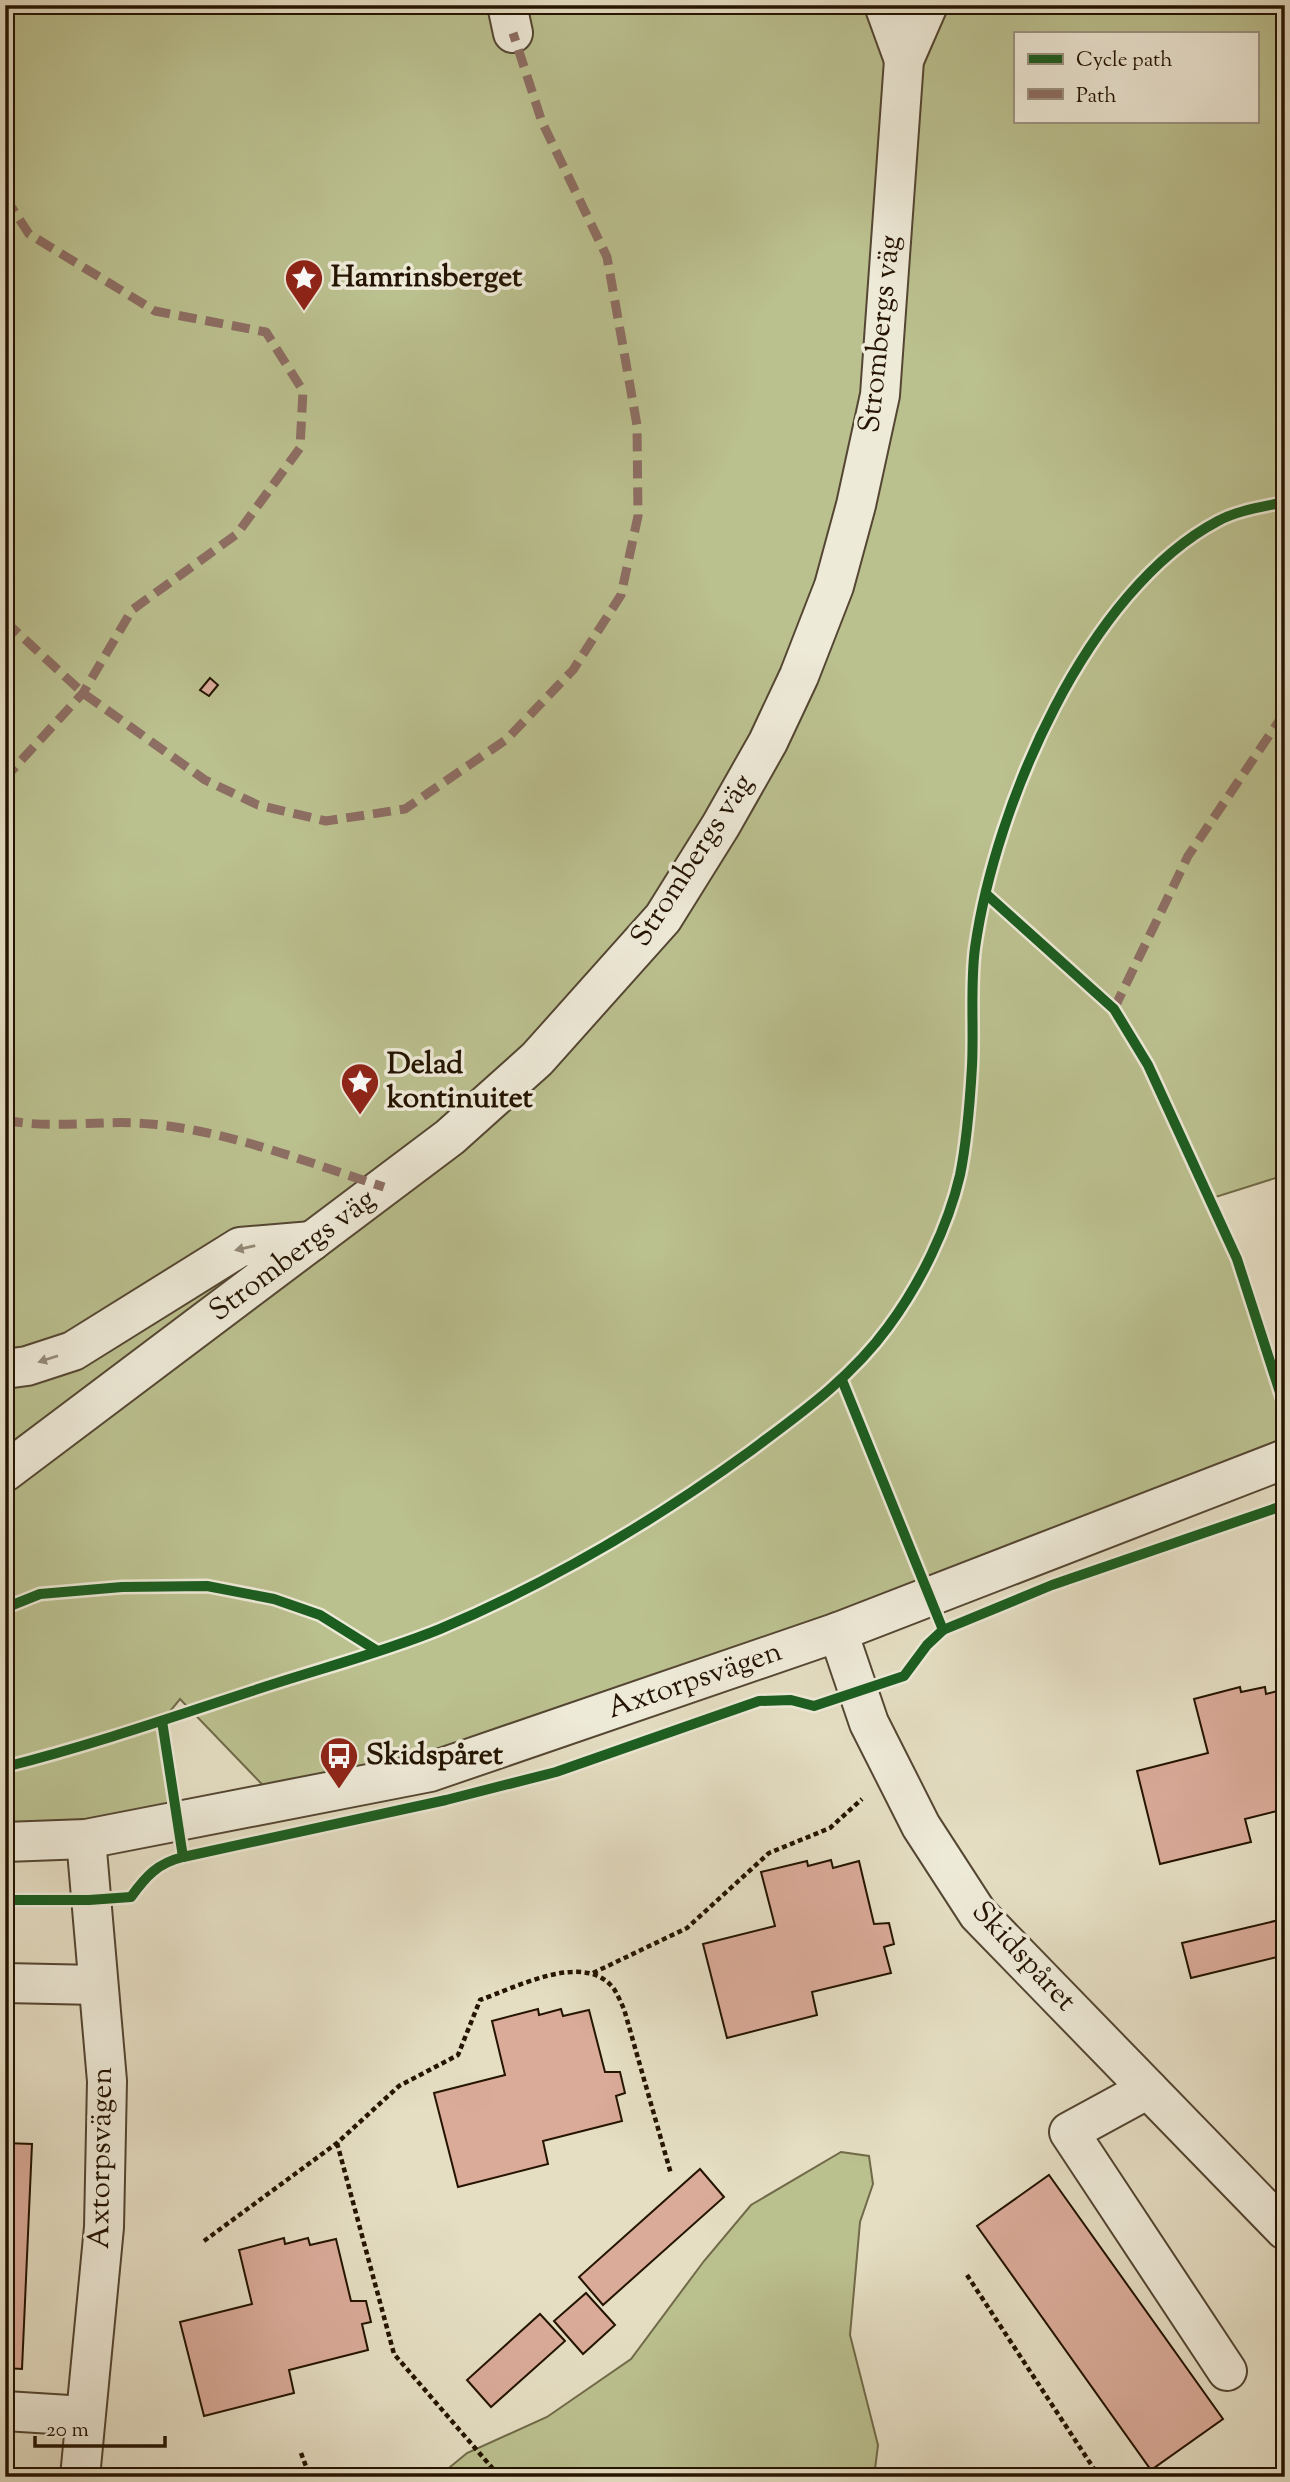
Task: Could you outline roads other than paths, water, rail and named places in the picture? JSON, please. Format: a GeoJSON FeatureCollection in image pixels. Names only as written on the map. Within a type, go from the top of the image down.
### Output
{"type":"FeatureCollection","features":[{"type":"Feature","properties":{"kind":"street","name":"Strombergs väg"},"geometry":{"type":"LineString","coordinates":[[884,5],[904,60]]}},
{"type":"Feature","properties":{"kind":"street","name":"Strombergs väg"},"geometry":{"type":"LineString","coordinates":[[5,1472],[450,1136],[537,1059],[663,918],[721,825],[768,742],[834,586],[880,395],[904,60],[928,5]]}},
{"type":"Feature","properties":{"kind":"street"},"geometry":{"type":"LineString","coordinates":[[5,1369],[27,1366],[72,1351],[240,1247],[312,1241]]}},
{"type":"Feature","properties":{"kind":"street","name":"Axtorpsvägen"},"geometry":{"type":"LineString","coordinates":[[5,1842],[86,1839],[430,1772],[838,1632],[1285,1459]]}},
{"type":"Feature","properties":{"kind":"street","name":"Skidspåret"},"geometry":{"type":"LineString","coordinates":[[838,1632],[869,1723],[921,1826],[978,1914],[1285,2230]]}},
{"type":"Feature","properties":{"kind":"street","name":"Axtorpsvägen"},"geometry":{"type":"LineString","coordinates":[[80,2477],[104,2227],[107,2081],[86,1839]]}},
{"type":"Feature","properties":{"kind":"street"},"geometry":{"type":"LineString","coordinates":[[5,1983],[97,1985]]}},
{"type":"Feature","properties":{"kind":"street"},"geometry":{"type":"LineString","coordinates":[[1147,2089],[1069,2132],[1227,2371]]}},
{"type":"Feature","properties":{"kind":"street"},"geometry":{"type":"LineString","coordinates":[[5,2411],[85,2416]]}},
{"type":"Feature","properties":{"kind":"place","name":"Hamrinsberget"},"geometry":{"type":"Point","coordinates":[304,312]}},
{"type":"Feature","properties":{"kind":"place","name":"Delad kontinuitet"},"geometry":{"type":"Point","coordinates":[360,1116]}},
{"type":"Feature","properties":{"kind":"place","name":"Skidspåret"},"geometry":{"type":"Point","coordinates":[339,1790]}}]}
